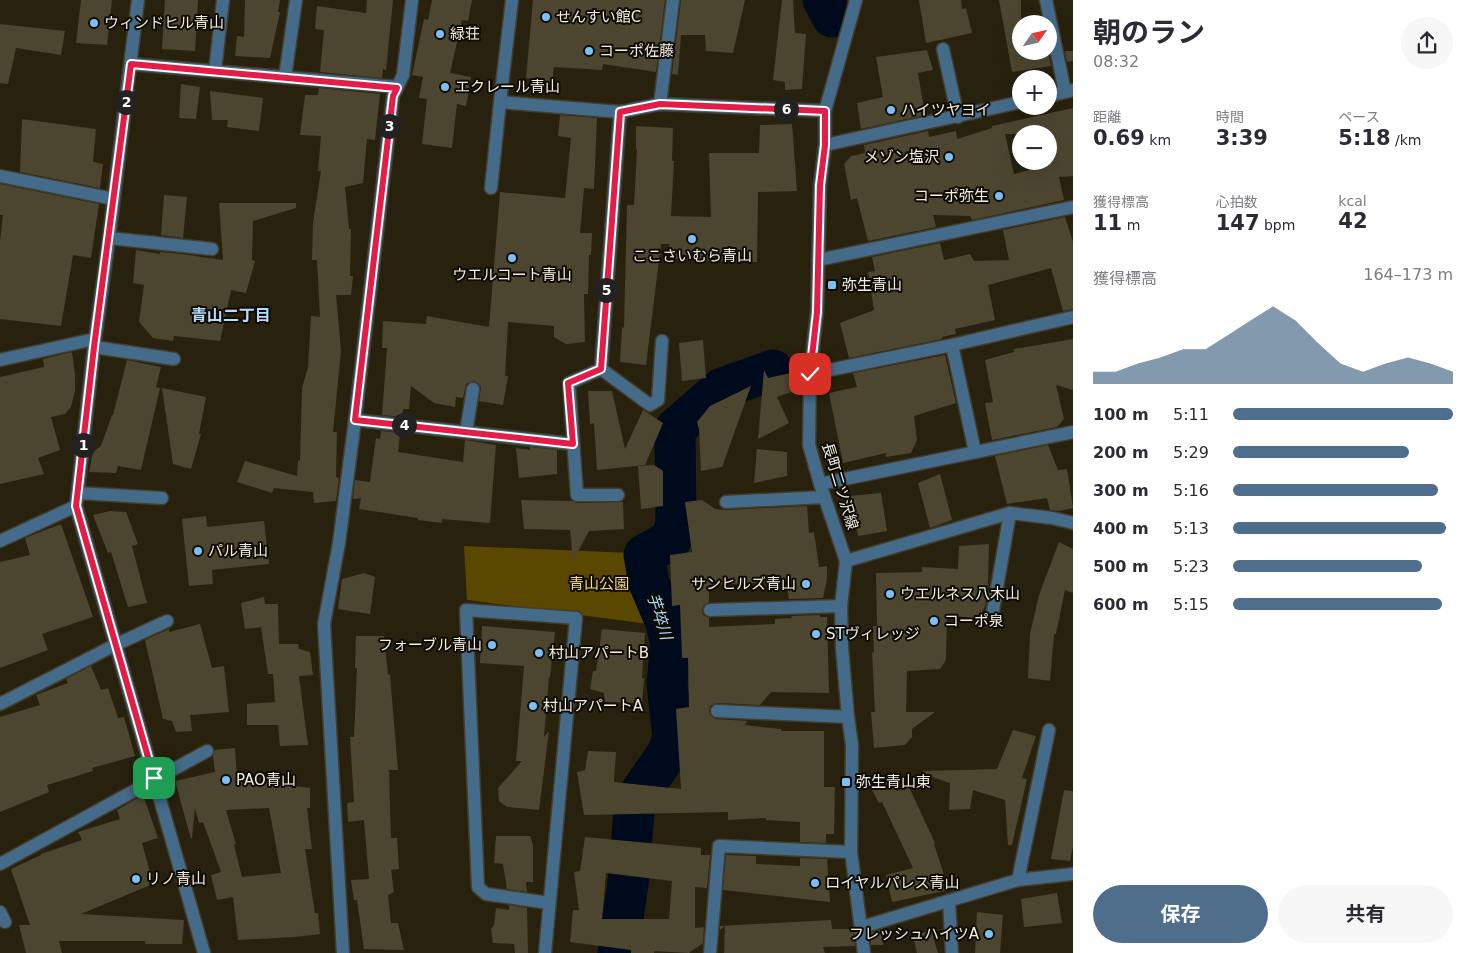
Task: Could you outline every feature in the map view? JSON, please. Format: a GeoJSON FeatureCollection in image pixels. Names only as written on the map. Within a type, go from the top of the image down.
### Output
{"type":"FeatureCollection","features":[{"type":"Feature","properties":{"kind":"street"},"geometry":{"type":"LineString","coordinates":[[138,0],[109,238],[94,343],[76,506],[204,953]]}},
{"type":"Feature","properties":{"kind":"street"},"geometry":{"type":"LineString","coordinates":[[215,71],[224,0]]}},
{"type":"Feature","properties":{"kind":"street"},"geometry":{"type":"LineString","coordinates":[[285,78],[296,0]]}},
{"type":"Feature","properties":{"kind":"street"},"geometry":{"type":"LineString","coordinates":[[343,953],[324,624],[339,543],[393,96],[403,75],[412,0]]}},
{"type":"Feature","properties":{"kind":"street"},"geometry":{"type":"LineString","coordinates":[[491,188],[512,0]]}},
{"type":"Feature","properties":{"kind":"street"},"geometry":{"type":"LineString","coordinates":[[660,104],[673,0]]}},
{"type":"Feature","properties":{"kind":"street","name":"長町二ツ沢線"},"geometry":{"type":"LineString","coordinates":[[856,0],[825,111],[825,145],[820,185],[817,312],[810,374],[809,445],[824,497],[846,561],[841,606],[842,648],[852,745],[851,852],[864,953]]}},
{"type":"Feature","properties":{"kind":"street"},"geometry":{"type":"LineString","coordinates":[[1046,0],[1069,91]]}},
{"type":"Feature","properties":{"kind":"street"},"geometry":{"type":"LineString","coordinates":[[943,49],[958,117]]}},
{"type":"Feature","properties":{"kind":"street"},"geometry":{"type":"LineString","coordinates":[[131,64],[397,88]]}},
{"type":"Feature","properties":{"kind":"street"},"geometry":{"type":"LineString","coordinates":[[500,102],[620,112],[660,104],[825,111]]}},
{"type":"Feature","properties":{"kind":"street"},"geometry":{"type":"LineString","coordinates":[[825,145],[1012,104]]}},
{"type":"Feature","properties":{"kind":"street"},"geometry":{"type":"LineString","coordinates":[[601,369],[620,112]]}},
{"type":"Feature","properties":{"kind":"street"},"geometry":{"type":"LineString","coordinates":[[0,176],[114,199]]}},
{"type":"Feature","properties":{"kind":"street"},"geometry":{"type":"LineString","coordinates":[[818,260],[1073,207]]}},
{"type":"Feature","properties":{"kind":"street"},"geometry":{"type":"LineString","coordinates":[[109,238],[212,249]]}},
{"type":"Feature","properties":{"kind":"street"},"geometry":{"type":"LineString","coordinates":[[810,374],[952,345],[1073,316]]}},
{"type":"Feature","properties":{"kind":"street"},"geometry":{"type":"LineString","coordinates":[[601,369],[650,405],[658,400],[662,341]]}},
{"type":"Feature","properties":{"kind":"street"},"geometry":{"type":"LineString","coordinates":[[0,360],[94,343],[174,359]]}},
{"type":"Feature","properties":{"kind":"street"},"geometry":{"type":"LineString","coordinates":[[952,345],[975,452]]}},
{"type":"Feature","properties":{"kind":"street"},"geometry":{"type":"LineString","coordinates":[[601,369],[568,383],[577,495],[618,495]]}},
{"type":"Feature","properties":{"kind":"street"},"geometry":{"type":"LineString","coordinates":[[466,432],[473,390]]}},
{"type":"Feature","properties":{"kind":"street"},"geometry":{"type":"LineString","coordinates":[[355,420],[573,444]]}},
{"type":"Feature","properties":{"kind":"street"},"geometry":{"type":"LineString","coordinates":[[820,484],[1073,432]]}},
{"type":"Feature","properties":{"kind":"street"},"geometry":{"type":"LineString","coordinates":[[78,493],[162,498]]}},
{"type":"Feature","properties":{"kind":"street"},"geometry":{"type":"LineString","coordinates":[[726,502],[824,497]]}},
{"type":"Feature","properties":{"kind":"street"},"geometry":{"type":"LineString","coordinates":[[0,541],[76,506]]}},
{"type":"Feature","properties":{"kind":"street"},"geometry":{"type":"LineString","coordinates":[[846,561],[1010,513],[1052,518],[1073,523]]}},
{"type":"Feature","properties":{"kind":"street"},"geometry":{"type":"LineString","coordinates":[[991,622],[1010,513]]}},
{"type":"Feature","properties":{"kind":"street"},"geometry":{"type":"LineString","coordinates":[[710,610],[841,606]]}},
{"type":"Feature","properties":{"kind":"street"},"geometry":{"type":"LineString","coordinates":[[545,953],[576,618],[466,610],[478,887],[486,894],[549,903]]}},
{"type":"Feature","properties":{"kind":"street"},"geometry":{"type":"LineString","coordinates":[[0,704],[116,644],[167,621]]}},
{"type":"Feature","properties":{"kind":"street"},"geometry":{"type":"LineString","coordinates":[[717,711],[848,717]]}},
{"type":"Feature","properties":{"kind":"street"},"geometry":{"type":"LineString","coordinates":[[1018,880],[1049,730]]}},
{"type":"Feature","properties":{"kind":"street"},"geometry":{"type":"LineString","coordinates":[[0,864],[154,778],[207,751]]}},
{"type":"Feature","properties":{"kind":"street"},"geometry":{"type":"LineString","coordinates":[[710,953],[719,846],[851,852]]}},
{"type":"Feature","properties":{"kind":"street"},"geometry":{"type":"LineString","coordinates":[[862,928],[1018,880],[1073,874]]}},
{"type":"Feature","properties":{"kind":"street"},"geometry":{"type":"LineString","coordinates":[[949,902],[952,953]]}},
{"type":"Feature","properties":{"kind":"green space","name":"青山公園"},"geometry":{"type":"Polygon","coordinates":[[[464,546],[631,553],[649,624],[467,600],[464,546]]]}},
{"type":"Feature","properties":{"kind":"building","name":"ウィンドヒル青山"},"geometry":{"type":"Polygon","coordinates":[[[81,0],[112,0],[107,45],[76,43],[81,0]]]}},
{"type":"Feature","properties":{"kind":"building"},"geometry":{"type":"Polygon","coordinates":[[[165,0],[198,0],[195,51],[162,49],[165,0]]]}},
{"type":"Feature","properties":{"kind":"building"},"geometry":{"type":"Polygon","coordinates":[[[245,0],[280,0],[278,12],[280,12],[270,58],[235,56],[237,36],[244,37],[245,0]]]}},
{"type":"Feature","properties":{"kind":"building"},"geometry":{"type":"Polygon","coordinates":[[[367,0],[393,0],[386,70],[383,69],[382,78],[320,72],[324,30],[315,29],[317,6],[366,13],[367,0]]]}},
{"type":"Feature","properties":{"kind":"building"},"geometry":{"type":"Polygon","coordinates":[[[432,0],[472,0],[468,21],[462,20],[450,73],[471,77],[466,106],[457,104],[452,148],[422,144],[427,99],[419,98],[423,77],[412,75],[424,19],[428,20],[432,0]]]}},
{"type":"Feature","properties":{"kind":"building"},"geometry":{"type":"Polygon","coordinates":[[[533,0],[665,0],[656,72],[603,64],[602,70],[554,67],[552,83],[526,78],[533,0]]]}},
{"type":"Feature","properties":{"kind":"building"},"geometry":{"type":"Polygon","coordinates":[[[681,0],[745,0],[733,53],[706,51],[705,35],[681,35],[678,75],[672,74],[681,0]]]}},
{"type":"Feature","properties":{"kind":"building"},"geometry":{"type":"Polygon","coordinates":[[[782,0],[793,0],[795,33],[806,34],[802,89],[785,90],[785,82],[773,80],[782,0]]]}},
{"type":"Feature","properties":{"kind":"building"},"geometry":{"type":"Polygon","coordinates":[[[919,0],[961,0],[962,9],[966,8],[972,33],[926,43],[919,0]]]}},
{"type":"Feature","properties":{"kind":"building"},"geometry":{"type":"Polygon","coordinates":[[[999,0],[1021,0],[1021,15],[1012,15],[1012,60],[1050,60],[1051,66],[1012,70],[1012,72],[999,0]]]}},
{"type":"Feature","properties":{"kind":"building"},"geometry":{"type":"Polygon","coordinates":[[[0,24],[65,31],[61,55],[16,48],[8,84],[0,83],[0,24]]]}},
{"type":"Feature","properties":{"kind":"building"},"geometry":{"type":"Polygon","coordinates":[[[927,50],[933,70],[918,73],[925,115],[861,129],[857,103],[883,97],[876,57],[927,50]]]}},
{"type":"Feature","properties":{"kind":"building"},"geometry":{"type":"Polygon","coordinates":[[[1065,51],[1073,51],[1073,61],[1067,62],[1065,51]]]}},
{"type":"Feature","properties":{"kind":"building"},"geometry":{"type":"Polygon","coordinates":[[[181,84],[200,87],[196,119],[179,118],[181,84]]]}},
{"type":"Feature","properties":{"kind":"building"},"geometry":{"type":"Polygon","coordinates":[[[319,88],[380,94],[375,140],[367,139],[363,183],[345,187],[349,229],[351,229],[350,276],[353,276],[351,295],[336,295],[341,351],[333,432],[337,432],[336,477],[339,478],[336,501],[314,503],[313,492],[274,488],[272,493],[237,482],[245,461],[297,476],[298,460],[300,461],[302,388],[308,367],[311,316],[320,317],[317,260],[312,260],[313,223],[321,171],[318,171],[321,136],[300,135],[305,95],[318,95],[319,88]]]}},
{"type":"Feature","properties":{"kind":"building"},"geometry":{"type":"Polygon","coordinates":[[[210,91],[263,98],[259,131],[227,127],[228,120],[212,120],[210,91]]]}},
{"type":"Feature","properties":{"kind":"building"},"geometry":{"type":"Polygon","coordinates":[[[1073,108],[1073,176],[1059,177],[1064,200],[972,220],[970,216],[933,215],[936,227],[868,241],[857,198],[851,200],[844,164],[851,156],[865,153],[864,145],[928,131],[929,137],[956,131],[957,139],[992,128],[992,126],[1042,115],[1057,115],[1057,112],[1073,108]]]}},
{"type":"Feature","properties":{"kind":"building"},"geometry":{"type":"Polygon","coordinates":[[[560,115],[597,118],[594,189],[584,188],[580,233],[592,233],[591,255],[589,255],[588,294],[584,294],[585,342],[566,344],[554,337],[554,326],[508,322],[505,376],[508,376],[503,405],[479,401],[481,387],[474,381],[466,384],[463,398],[456,397],[455,407],[434,403],[411,386],[409,409],[403,409],[402,417],[382,415],[387,348],[382,348],[383,321],[426,324],[427,316],[489,327],[500,192],[565,198],[571,138],[558,136],[560,115]]]}},
{"type":"Feature","properties":{"kind":"building"},"geometry":{"type":"Polygon","coordinates":[[[22,119],[96,129],[93,162],[103,164],[100,188],[20,172],[22,119]]]}},
{"type":"Feature","properties":{"kind":"building"},"geometry":{"type":"Polygon","coordinates":[[[792,124],[797,191],[758,192],[757,262],[670,259],[669,244],[661,244],[646,365],[620,362],[622,327],[624,328],[627,205],[634,205],[637,150],[636,126],[673,128],[672,161],[674,161],[671,216],[711,217],[709,153],[759,153],[760,125],[792,124]]]}},
{"type":"Feature","properties":{"kind":"building"},"geometry":{"type":"Polygon","coordinates":[[[0,184],[99,204],[91,258],[73,255],[61,326],[0,319],[0,241],[3,215],[0,215],[0,184]]]}},
{"type":"Feature","properties":{"kind":"building"},"geometry":{"type":"Polygon","coordinates":[[[164,195],[187,197],[183,238],[161,235],[164,195]]]}},
{"type":"Feature","properties":{"kind":"building"},"geometry":{"type":"Polygon","coordinates":[[[219,203],[296,203],[296,208],[253,221],[252,260],[255,261],[246,293],[231,290],[220,341],[174,336],[173,341],[153,338],[139,322],[144,285],[133,283],[136,250],[223,260],[219,203]]]}},
{"type":"Feature","properties":{"kind":"building"},"geometry":{"type":"Polygon","coordinates":[[[1065,217],[1073,242],[1073,309],[1063,311],[1051,268],[988,285],[995,320],[955,329],[956,334],[942,337],[942,339],[849,358],[840,323],[874,310],[868,272],[875,271],[872,257],[940,243],[944,260],[970,254],[974,261],[1009,260],[1003,230],[1065,217]]]}},
{"type":"Feature","properties":{"kind":"building"},"geometry":{"type":"Polygon","coordinates":[[[1073,339],[1073,390],[1056,385],[1064,419],[1057,427],[992,440],[985,403],[993,402],[985,360],[1014,352],[1014,349],[1073,339]]]}},
{"type":"Feature","properties":{"kind":"building"},"geometry":{"type":"Polygon","coordinates":[[[703,340],[706,378],[682,381],[679,343],[703,340]]]}},
{"type":"Feature","properties":{"kind":"building"},"geometry":{"type":"Polygon","coordinates":[[[72,352],[75,391],[71,407],[65,414],[51,417],[60,450],[38,458],[44,474],[0,484],[0,377],[44,367],[43,359],[72,352]]]}},
{"type":"Feature","properties":{"kind":"building"},"geometry":{"type":"Polygon","coordinates":[[[945,355],[956,403],[914,416],[917,440],[911,453],[886,457],[886,453],[843,463],[829,393],[857,387],[853,373],[945,355]]]}},
{"type":"Feature","properties":{"kind":"building"},"geometry":{"type":"Polygon","coordinates":[[[127,360],[161,367],[156,387],[160,388],[141,470],[118,466],[116,473],[89,472],[93,452],[101,446],[113,415],[127,360]]]}},
{"type":"Feature","properties":{"kind":"building"},"geometry":{"type":"Polygon","coordinates":[[[764,370],[768,378],[795,372],[799,383],[794,391],[777,397],[789,423],[758,439],[764,370]]]}},
{"type":"Feature","properties":{"kind":"building"},"geometry":{"type":"Polygon","coordinates":[[[751,386],[722,467],[701,471],[697,422],[710,406],[751,386]]]}},
{"type":"Feature","properties":{"kind":"building"},"geometry":{"type":"Polygon","coordinates":[[[162,388],[206,397],[199,434],[201,434],[191,469],[173,464],[162,388]]]}},
{"type":"Feature","properties":{"kind":"building"},"geometry":{"type":"Polygon","coordinates":[[[588,391],[612,391],[625,449],[643,410],[663,423],[645,465],[597,470],[594,423],[590,424],[588,391]]]}},
{"type":"Feature","properties":{"kind":"building"},"geometry":{"type":"Polygon","coordinates":[[[381,431],[400,433],[398,452],[463,462],[465,440],[496,445],[490,523],[442,519],[442,523],[359,509],[361,498],[353,499],[355,480],[370,482],[376,438],[380,439],[381,431]]]}},
{"type":"Feature","properties":{"kind":"building"},"geometry":{"type":"Polygon","coordinates":[[[1048,445],[1058,470],[1067,469],[1073,508],[1059,511],[1050,510],[1047,498],[1007,504],[995,456],[1048,445]]]}},
{"type":"Feature","properties":{"kind":"building"},"geometry":{"type":"Polygon","coordinates":[[[530,447],[557,450],[557,474],[519,478],[516,448],[530,450],[530,447]]]}},
{"type":"Feature","properties":{"kind":"building"},"geometry":{"type":"Polygon","coordinates":[[[757,449],[787,452],[787,476],[754,483],[757,449]]]}},
{"type":"Feature","properties":{"kind":"building"},"geometry":{"type":"Polygon","coordinates":[[[654,465],[663,471],[663,506],[641,509],[638,466],[654,465]]]}},
{"type":"Feature","properties":{"kind":"building"},"geometry":{"type":"Polygon","coordinates":[[[940,474],[952,520],[930,528],[918,483],[940,474]]]}},
{"type":"Feature","properties":{"kind":"building"},"geometry":{"type":"Polygon","coordinates":[[[881,493],[887,531],[858,536],[850,496],[881,493]]]}},
{"type":"Feature","properties":{"kind":"building"},"geometry":{"type":"Polygon","coordinates":[[[521,500],[572,501],[577,503],[623,502],[624,529],[589,531],[573,561],[570,530],[524,529],[521,500]]]}},
{"type":"Feature","properties":{"kind":"building"},"geometry":{"type":"Polygon","coordinates":[[[702,500],[715,509],[726,510],[807,506],[809,533],[814,532],[819,567],[827,566],[827,579],[823,598],[789,599],[786,582],[709,585],[709,602],[703,606],[702,611],[703,615],[709,618],[709,627],[775,624],[775,619],[792,618],[791,616],[820,615],[820,617],[827,617],[829,693],[771,692],[760,705],[717,703],[710,706],[709,711],[710,715],[716,719],[748,721],[744,725],[781,729],[781,731],[824,731],[824,787],[835,787],[834,834],[826,834],[826,843],[800,842],[800,822],[766,820],[766,818],[728,820],[728,812],[584,815],[577,772],[585,770],[588,751],[616,752],[614,782],[681,789],[676,709],[689,707],[688,658],[682,658],[680,605],[672,606],[670,555],[692,552],[685,502],[702,500]]]}},
{"type":"Feature","properties":{"kind":"building"},"geometry":{"type":"Polygon","coordinates":[[[110,511],[126,512],[138,544],[132,546],[147,603],[128,607],[111,552],[108,553],[93,515],[110,511]]]}},
{"type":"Feature","properties":{"kind":"building"},"geometry":{"type":"Polygon","coordinates":[[[206,516],[207,527],[264,521],[269,564],[212,570],[213,584],[189,586],[182,519],[206,516]]]}},
{"type":"Feature","properties":{"kind":"building"},"geometry":{"type":"Polygon","coordinates":[[[61,524],[93,617],[42,634],[48,650],[0,668],[0,562],[30,555],[25,538],[61,524]]]}},
{"type":"Feature","properties":{"kind":"building"},"geometry":{"type":"Polygon","coordinates":[[[1059,542],[1073,549],[1073,593],[1065,590],[1056,634],[1054,634],[1050,681],[1028,678],[1030,634],[1039,595],[1059,542]]]}},
{"type":"Feature","properties":{"kind":"building"},"geometry":{"type":"Polygon","coordinates":[[[989,544],[988,583],[985,606],[979,619],[947,615],[946,660],[940,669],[907,671],[906,712],[935,712],[912,729],[912,737],[905,745],[874,748],[871,712],[875,712],[872,652],[874,653],[873,626],[877,626],[876,573],[922,572],[922,567],[958,569],[959,546],[989,544]]]}},
{"type":"Feature","properties":{"kind":"building"},"geometry":{"type":"Polygon","coordinates":[[[364,573],[375,577],[370,614],[338,609],[342,579],[364,573]]]}},
{"type":"Feature","properties":{"kind":"building"},"geometry":{"type":"Polygon","coordinates":[[[264,597],[265,604],[278,604],[279,644],[298,644],[299,649],[310,652],[313,675],[299,676],[308,745],[280,746],[278,725],[247,725],[247,704],[275,702],[273,674],[268,674],[261,627],[245,629],[241,603],[264,597]]]}},
{"type":"Feature","properties":{"kind":"building"},"geometry":{"type":"Polygon","coordinates":[[[200,624],[212,668],[224,666],[229,712],[190,715],[192,731],[176,732],[172,721],[163,719],[145,640],[169,629],[169,632],[200,624]]]}},
{"type":"Feature","properties":{"kind":"building"},"geometry":{"type":"Polygon","coordinates":[[[482,626],[555,632],[544,737],[549,731],[539,810],[507,807],[499,801],[498,788],[522,761],[516,761],[524,666],[480,663],[482,626]]]}},
{"type":"Feature","properties":{"kind":"building"},"geometry":{"type":"Polygon","coordinates":[[[602,629],[645,633],[642,703],[605,702],[604,693],[590,689],[593,671],[596,671],[602,629]]]}},
{"type":"Feature","properties":{"kind":"building"},"geometry":{"type":"Polygon","coordinates":[[[356,636],[384,636],[388,675],[390,675],[398,770],[389,770],[391,838],[397,838],[399,869],[391,870],[394,892],[388,895],[391,923],[398,923],[404,950],[364,949],[357,900],[354,900],[351,880],[369,879],[364,820],[348,822],[347,803],[354,802],[350,737],[354,737],[357,668],[355,668],[356,636]]]}},
{"type":"Feature","properties":{"kind":"building"},"geometry":{"type":"Polygon","coordinates":[[[91,666],[101,690],[108,688],[118,718],[124,717],[135,756],[92,768],[93,771],[47,785],[49,792],[0,812],[0,717],[40,705],[36,695],[68,683],[66,679],[91,666]]]}},
{"type":"Feature","properties":{"kind":"building"},"geometry":{"type":"Polygon","coordinates":[[[1013,730],[1036,736],[1022,778],[1027,779],[1012,845],[1008,845],[1005,800],[973,790],[970,809],[949,810],[950,783],[923,774],[923,771],[997,769],[1013,730]]]}},
{"type":"Feature","properties":{"kind":"building"},"geometry":{"type":"Polygon","coordinates":[[[235,748],[237,779],[310,788],[310,808],[307,808],[312,849],[305,849],[315,913],[318,913],[320,934],[238,940],[233,897],[217,900],[211,875],[221,872],[203,822],[199,823],[195,808],[191,839],[175,781],[215,772],[213,756],[215,750],[235,748]],[[269,808],[226,810],[236,844],[234,845],[242,877],[281,873],[269,808]]]}},
{"type":"Feature","properties":{"kind":"building"},"geometry":{"type":"Polygon","coordinates":[[[891,779],[897,791],[909,787],[935,843],[949,890],[892,902],[886,875],[913,868],[882,802],[879,803],[871,788],[891,779]]]}},
{"type":"Feature","properties":{"kind":"building"},"geometry":{"type":"Polygon","coordinates":[[[1064,790],[1073,791],[1073,846],[1070,861],[1051,859],[1064,790]]]}},
{"type":"Feature","properties":{"kind":"building"},"geometry":{"type":"Polygon","coordinates":[[[143,795],[158,838],[142,843],[153,884],[81,914],[184,920],[182,944],[145,944],[145,941],[59,941],[62,953],[26,953],[19,925],[30,925],[11,869],[41,854],[82,840],[78,832],[120,819],[117,810],[143,795]]]}},
{"type":"Feature","properties":{"kind":"building"},"geometry":{"type":"Polygon","coordinates":[[[496,836],[530,836],[533,845],[533,882],[526,882],[527,892],[507,889],[503,864],[494,863],[496,836]]]}},
{"type":"Feature","properties":{"kind":"building"},"geometry":{"type":"Polygon","coordinates":[[[585,837],[701,848],[701,855],[710,855],[707,888],[695,887],[695,928],[704,927],[703,943],[689,953],[654,951],[654,953],[631,953],[631,950],[570,942],[573,910],[579,910],[574,872],[580,871],[585,837]],[[606,873],[602,919],[669,919],[672,881],[606,873]]]}},
{"type":"Feature","properties":{"kind":"building"},"geometry":{"type":"Polygon","coordinates":[[[726,855],[756,856],[756,864],[800,866],[800,858],[827,859],[830,902],[723,890],[726,855]]]}},
{"type":"Feature","properties":{"kind":"building"},"geometry":{"type":"Polygon","coordinates":[[[1057,893],[1062,923],[1024,927],[1021,899],[1057,893]]]}},
{"type":"Feature","properties":{"kind":"building"},"geometry":{"type":"Polygon","coordinates":[[[509,905],[527,908],[528,953],[515,953],[514,944],[493,943],[491,929],[494,925],[496,908],[509,910],[509,905]]]}},
{"type":"Feature","properties":{"kind":"building","name":"フレッシュハイツA"},"geometry":{"type":"Polygon","coordinates":[[[977,912],[1003,915],[1000,953],[975,953],[977,912]]]}},
{"type":"Feature","properties":{"kind":"building"},"geometry":{"type":"Polygon","coordinates":[[[831,920],[832,929],[853,929],[855,946],[823,947],[825,953],[724,953],[725,926],[720,930],[720,926],[831,920]]]}},
{"type":"Feature","properties":{"kind":"building"},"geometry":{"type":"Polygon","coordinates":[[[882,929],[883,945],[871,945],[870,933],[882,929]]]}},
{"type":"Feature","properties":{"kind":"building"},"geometry":{"type":"Polygon","coordinates":[[[931,930],[938,953],[917,953],[913,936],[931,930]]]}},
{"type":"Feature","properties":{"kind":"waterway","name":"芋埣川"},"geometry":{"type":"LineString","coordinates":[[823,0],[832,17]]}},
{"type":"Feature","properties":{"kind":"waterway","name":"芋埣川"},"geometry":{"type":"LineString","coordinates":[[618,953],[628,883],[635,800],[667,754],[673,738],[667,683],[671,645],[666,623],[649,583],[644,555],[671,540],[676,523],[675,429],[722,388],[773,370]]}},
{"type":"Feature","properties":{"kind":"place","name":"せんすい館C"},"geometry":{"type":"Point","coordinates":[546,17]}},
{"type":"Feature","properties":{"kind":"place","name":"ウィンドヒル青山"},"geometry":{"type":"Point","coordinates":[94,23]}},
{"type":"Feature","properties":{"kind":"place","name":"緑荘"},"geometry":{"type":"Point","coordinates":[440,34]}},
{"type":"Feature","properties":{"kind":"place","name":"コーポ佐藤"},"geometry":{"type":"Point","coordinates":[589,51]}},
{"type":"Feature","properties":{"kind":"place","name":"エクレール青山"},"geometry":{"type":"Point","coordinates":[445,87]}},
{"type":"Feature","properties":{"kind":"place","name":"ハイツヤヨイ"},"geometry":{"type":"Point","coordinates":[891,110]}},
{"type":"Feature","properties":{"kind":"place","name":"メゾン塩沢"},"geometry":{"type":"Point","coordinates":[949,157]}},
{"type":"Feature","properties":{"kind":"place","name":"コーポ弥生"},"geometry":{"type":"Point","coordinates":[999,196]}},
{"type":"Feature","properties":{"kind":"place","name":"ここさいむら青山"},"geometry":{"type":"Point","coordinates":[692,239]}},
{"type":"Feature","properties":{"kind":"place","name":"ウエルコート青山"},"geometry":{"type":"Point","coordinates":[512,258]}},
{"type":"Feature","properties":{"kind":"place","name":"弥生青山"},"geometry":{"type":"Point","coordinates":[832,285]}},
{"type":"Feature","properties":{"kind":"place","name":"パル青山"},"geometry":{"type":"Point","coordinates":[198,551]}},
{"type":"Feature","properties":{"kind":"place","name":"サンヒルズ青山"},"geometry":{"type":"Point","coordinates":[806,584]}},
{"type":"Feature","properties":{"kind":"place","name":"ウエルネス八木山"},"geometry":{"type":"Point","coordinates":[890,594]}},
{"type":"Feature","properties":{"kind":"place","name":"コーポ泉"},"geometry":{"type":"Point","coordinates":[934,621]}},
{"type":"Feature","properties":{"kind":"place","name":"STヴィレッジ"},"geometry":{"type":"Point","coordinates":[816,634]}},
{"type":"Feature","properties":{"kind":"place","name":"フォーブル青山"},"geometry":{"type":"Point","coordinates":[492,645]}},
{"type":"Feature","properties":{"kind":"place","name":"村山アパートB"},"geometry":{"type":"Point","coordinates":[539,653]}},
{"type":"Feature","properties":{"kind":"place","name":"村山アパートA"},"geometry":{"type":"Point","coordinates":[533,706]}},
{"type":"Feature","properties":{"kind":"place","name":"PAO青山"},"geometry":{"type":"Point","coordinates":[226,780]}},
{"type":"Feature","properties":{"kind":"place","name":"弥生青山東"},"geometry":{"type":"Point","coordinates":[846,782]}},
{"type":"Feature","properties":{"kind":"place","name":"リノ青山"},"geometry":{"type":"Point","coordinates":[136,879]}},
{"type":"Feature","properties":{"kind":"place","name":"ロイヤルパレス青山"},"geometry":{"type":"Point","coordinates":[815,883]}},
{"type":"Feature","properties":{"kind":"place","name":"フレッシュハイツA"},"geometry":{"type":"Point","coordinates":[989,934]}},
{"type":"Feature","properties":{"kind":"district","name":"青山二丁目"},"geometry":{"type":"Point","coordinates":[231,315]}},
{"type":"Feature","properties":{"kind":"route"},"geometry":{"type":"LineString","coordinates":[[154,778],[76,506],[94,347],[131,64],[397,88],[393,96],[355,420],[573,444],[568,383],[601,369],[620,112],[660,104],[825,111],[825,145],[820,185],[817,312],[810,374]]}}]}
